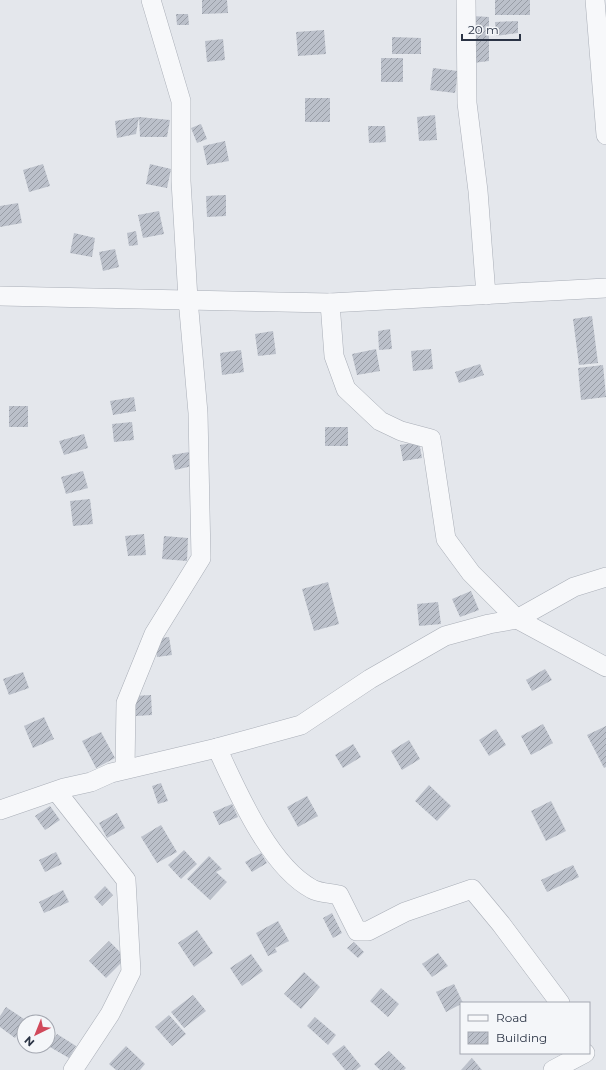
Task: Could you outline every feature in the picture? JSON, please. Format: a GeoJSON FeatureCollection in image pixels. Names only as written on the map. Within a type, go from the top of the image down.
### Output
{"type":"FeatureCollection","features":[{"type":"Feature","properties":{"kind":"street"},"geometry":{"type":"LineString","coordinates":[[125,769],[126,703],[154,634],[201,558],[198,413],[188,299],[181,181],[181,101],[151,0]]}},
{"type":"Feature","properties":{"kind":"street"},"geometry":{"type":"LineString","coordinates":[[466,0],[467,103],[478,190],[486,295]]}},
{"type":"Feature","properties":{"kind":"street"},"geometry":{"type":"LineString","coordinates":[[595,0],[606,135]]}},
{"type":"Feature","properties":{"kind":"street"},"geometry":{"type":"LineString","coordinates":[[0,296],[330,303],[606,288]]}},
{"type":"Feature","properties":{"kind":"street"},"geometry":{"type":"LineString","coordinates":[[330,303],[334,356],[346,389],[380,421],[402,431],[431,439],[446,539],[471,573],[517,619],[606,667]]}},
{"type":"Feature","properties":{"kind":"street"},"geometry":{"type":"LineString","coordinates":[[0,810],[57,792],[64,788],[91,782],[111,773],[125,769],[217,748],[301,725],[370,679],[445,636],[489,624],[517,619],[574,587],[606,577]]}},
{"type":"Feature","properties":{"kind":"street"},"geometry":{"type":"LineString","coordinates":[[217,748],[241,797],[268,845],[284,868],[312,890],[339,894],[357,931],[368,931],[405,912],[472,889],[501,924],[559,1002]]}},
{"type":"Feature","properties":{"kind":"street"},"geometry":{"type":"LineString","coordinates":[[57,792],[126,880],[127,887],[131,972],[110,1014],[73,1070]]}},
{"type":"Feature","properties":{"kind":"street"},"geometry":{"type":"LineString","coordinates":[[590,1042],[594,1048],[590,1050]]}},
{"type":"Feature","properties":{"kind":"street"},"geometry":{"type":"LineString","coordinates":[[553,1070],[583,1054]]}},
{"type":"Feature","properties":{"kind":"building"},"geometry":{"type":"Polygon","coordinates":[[[202,0],[227,0],[228,13],[202,14],[202,0]]]}},
{"type":"Feature","properties":{"kind":"building"},"geometry":{"type":"Polygon","coordinates":[[[495,0],[530,0],[530,15],[495,15],[495,0]]]}},
{"type":"Feature","properties":{"kind":"building"},"geometry":{"type":"Polygon","coordinates":[[[176,14],[188,14],[189,25],[177,25],[176,14]]]}},
{"type":"Feature","properties":{"kind":"building"},"geometry":{"type":"Polygon","coordinates":[[[472,16],[489,17],[489,61],[473,63],[472,16]]]}},
{"type":"Feature","properties":{"kind":"building"},"geometry":{"type":"Polygon","coordinates":[[[518,21],[518,33],[496,36],[495,22],[518,21]]]}},
{"type":"Feature","properties":{"kind":"building"},"geometry":{"type":"Polygon","coordinates":[[[324,30],[326,54],[298,56],[296,32],[324,30]]]}},
{"type":"Feature","properties":{"kind":"building"},"geometry":{"type":"Polygon","coordinates":[[[392,37],[421,38],[421,54],[392,54],[392,37]]]}},
{"type":"Feature","properties":{"kind":"building"},"geometry":{"type":"Polygon","coordinates":[[[223,39],[225,60],[207,62],[205,41],[223,39]]]}},
{"type":"Feature","properties":{"kind":"building"},"geometry":{"type":"Polygon","coordinates":[[[381,58],[403,58],[403,82],[381,82],[381,58]]]}},
{"type":"Feature","properties":{"kind":"building"},"geometry":{"type":"Polygon","coordinates":[[[433,68],[458,71],[455,93],[430,90],[433,68]]]}},
{"type":"Feature","properties":{"kind":"building"},"geometry":{"type":"Polygon","coordinates":[[[305,98],[330,98],[330,122],[305,122],[305,98]]]}},
{"type":"Feature","properties":{"kind":"building"},"geometry":{"type":"Polygon","coordinates":[[[435,115],[437,140],[419,141],[417,117],[435,115]]]}},
{"type":"Feature","properties":{"kind":"building"},"geometry":{"type":"Polygon","coordinates":[[[139,117],[170,120],[167,137],[140,137],[139,117]]]}},
{"type":"Feature","properties":{"kind":"building"},"geometry":{"type":"Polygon","coordinates":[[[139,117],[136,134],[117,138],[115,121],[139,117]]]}},
{"type":"Feature","properties":{"kind":"building"},"geometry":{"type":"Polygon","coordinates":[[[201,124],[207,139],[197,143],[191,128],[201,124]]]}},
{"type":"Feature","properties":{"kind":"building"},"geometry":{"type":"Polygon","coordinates":[[[368,126],[385,126],[386,142],[369,143],[368,126]]]}},
{"type":"Feature","properties":{"kind":"building"},"geometry":{"type":"Polygon","coordinates":[[[225,141],[229,161],[207,165],[203,146],[225,141]]]}},
{"type":"Feature","properties":{"kind":"building"},"geometry":{"type":"Polygon","coordinates":[[[43,164],[50,186],[29,192],[23,170],[43,164]]]}},
{"type":"Feature","properties":{"kind":"building"},"geometry":{"type":"Polygon","coordinates":[[[150,164],[171,169],[167,188],[146,184],[150,164]]]}},
{"type":"Feature","properties":{"kind":"building"},"geometry":{"type":"Polygon","coordinates":[[[226,195],[226,216],[207,217],[206,196],[226,195]]]}},
{"type":"Feature","properties":{"kind":"building"},"geometry":{"type":"Polygon","coordinates":[[[18,203],[22,223],[0,227],[0,206],[18,203]]]}},
{"type":"Feature","properties":{"kind":"building"},"geometry":{"type":"Polygon","coordinates":[[[159,211],[164,234],[143,238],[138,215],[159,211]]]}},
{"type":"Feature","properties":{"kind":"building"},"geometry":{"type":"Polygon","coordinates":[[[136,231],[138,245],[129,246],[127,233],[136,231]]]}},
{"type":"Feature","properties":{"kind":"building"},"geometry":{"type":"Polygon","coordinates":[[[74,233],[95,238],[92,257],[70,253],[74,233]]]}},
{"type":"Feature","properties":{"kind":"building"},"geometry":{"type":"Polygon","coordinates":[[[115,249],[119,267],[103,271],[99,252],[115,249]]]}},
{"type":"Feature","properties":{"kind":"building"},"geometry":{"type":"Polygon","coordinates":[[[592,316],[598,363],[579,365],[573,319],[592,316]]]}},
{"type":"Feature","properties":{"kind":"building"},"geometry":{"type":"Polygon","coordinates":[[[390,329],[392,349],[379,350],[378,331],[390,329]]]}},
{"type":"Feature","properties":{"kind":"building"},"geometry":{"type":"Polygon","coordinates":[[[273,331],[276,354],[258,356],[255,334],[273,331]]]}},
{"type":"Feature","properties":{"kind":"building"},"geometry":{"type":"Polygon","coordinates":[[[376,349],[380,371],[357,375],[352,354],[376,349]]]}},
{"type":"Feature","properties":{"kind":"building"},"geometry":{"type":"Polygon","coordinates":[[[431,349],[433,369],[413,371],[411,351],[431,349]]]}},
{"type":"Feature","properties":{"kind":"building"},"geometry":{"type":"Polygon","coordinates":[[[241,350],[244,372],[222,375],[220,353],[241,350]]]}},
{"type":"Feature","properties":{"kind":"building"},"geometry":{"type":"Polygon","coordinates":[[[480,364],[484,375],[459,383],[455,372],[480,364]]]}},
{"type":"Feature","properties":{"kind":"building"},"geometry":{"type":"Polygon","coordinates":[[[603,365],[606,397],[581,400],[578,368],[603,365]]]}},
{"type":"Feature","properties":{"kind":"building"},"geometry":{"type":"Polygon","coordinates":[[[134,397],[136,411],[113,415],[110,401],[134,397]]]}},
{"type":"Feature","properties":{"kind":"building"},"geometry":{"type":"Polygon","coordinates":[[[9,406],[28,406],[28,427],[9,427],[9,406]]]}},
{"type":"Feature","properties":{"kind":"building"},"geometry":{"type":"Polygon","coordinates":[[[132,422],[134,440],[114,442],[112,424],[132,422]]]}},
{"type":"Feature","properties":{"kind":"building"},"geometry":{"type":"Polygon","coordinates":[[[325,427],[348,427],[348,446],[325,446],[325,427]]]}},
{"type":"Feature","properties":{"kind":"building"},"geometry":{"type":"Polygon","coordinates":[[[84,434],[88,448],[64,455],[59,441],[84,434]]]}},
{"type":"Feature","properties":{"kind":"building"},"geometry":{"type":"Polygon","coordinates":[[[419,442],[422,458],[403,461],[400,445],[419,442]]]}},
{"type":"Feature","properties":{"kind":"building"},"geometry":{"type":"Polygon","coordinates":[[[189,452],[192,466],[175,470],[172,455],[189,452]]]}},
{"type":"Feature","properties":{"kind":"building"},"geometry":{"type":"Polygon","coordinates":[[[83,471],[88,488],[66,494],[61,477],[83,471]]]}},
{"type":"Feature","properties":{"kind":"building"},"geometry":{"type":"Polygon","coordinates":[[[90,499],[93,524],[73,526],[70,501],[90,499]]]}},
{"type":"Feature","properties":{"kind":"building"},"geometry":{"type":"Polygon","coordinates":[[[144,534],[146,555],[128,556],[125,536],[144,534]]]}},
{"type":"Feature","properties":{"kind":"building"},"geometry":{"type":"Polygon","coordinates":[[[164,536],[188,538],[187,561],[162,559],[164,536]]]}},
{"type":"Feature","properties":{"kind":"building"},"geometry":{"type":"Polygon","coordinates":[[[328,582],[339,624],[314,631],[302,589],[328,582]]]}},
{"type":"Feature","properties":{"kind":"building"},"geometry":{"type":"Polygon","coordinates":[[[471,591],[479,610],[460,617],[452,599],[471,591]]]}},
{"type":"Feature","properties":{"kind":"building"},"geometry":{"type":"Polygon","coordinates":[[[438,602],[441,624],[419,626],[417,604],[438,602]]]}},
{"type":"Feature","properties":{"kind":"building"},"geometry":{"type":"Polygon","coordinates":[[[169,637],[172,655],[157,657],[155,639],[169,637]]]}},
{"type":"Feature","properties":{"kind":"building"},"geometry":{"type":"Polygon","coordinates":[[[545,669],[552,680],[532,691],[526,680],[545,669]]]}},
{"type":"Feature","properties":{"kind":"building"},"geometry":{"type":"Polygon","coordinates":[[[23,672],[29,688],[9,695],[3,679],[23,672]]]}},
{"type":"Feature","properties":{"kind":"building"},"geometry":{"type":"Polygon","coordinates":[[[151,695],[152,715],[136,716],[134,696],[151,695]]]}},
{"type":"Feature","properties":{"kind":"building"},"geometry":{"type":"Polygon","coordinates":[[[44,717],[54,739],[33,748],[24,726],[44,717]]]}},
{"type":"Feature","properties":{"kind":"building"},"geometry":{"type":"Polygon","coordinates":[[[543,724],[553,743],[531,755],[521,736],[543,724]]]}},
{"type":"Feature","properties":{"kind":"building"},"geometry":{"type":"Polygon","coordinates":[[[606,726],[606,767],[604,768],[587,735],[606,726]]]}},
{"type":"Feature","properties":{"kind":"building"},"geometry":{"type":"Polygon","coordinates":[[[496,729],[506,745],[489,756],[479,740],[496,729]]]}},
{"type":"Feature","properties":{"kind":"building"},"geometry":{"type":"Polygon","coordinates":[[[101,732],[115,758],[96,768],[82,741],[101,732]]]}},
{"type":"Feature","properties":{"kind":"building"},"geometry":{"type":"Polygon","coordinates":[[[409,740],[420,759],[402,770],[391,751],[409,740]]]}},
{"type":"Feature","properties":{"kind":"building"},"geometry":{"type":"Polygon","coordinates":[[[353,744],[361,757],[343,768],[335,755],[353,744]]]}},
{"type":"Feature","properties":{"kind":"building"},"geometry":{"type":"Polygon","coordinates":[[[161,783],[168,801],[158,804],[152,786],[161,783]]]}},
{"type":"Feature","properties":{"kind":"building"},"geometry":{"type":"Polygon","coordinates":[[[429,785],[451,806],[437,821],[415,801],[429,785]]]}},
{"type":"Feature","properties":{"kind":"building"},"geometry":{"type":"Polygon","coordinates":[[[307,796],[318,816],[298,827],[287,807],[307,796]]]}},
{"type":"Feature","properties":{"kind":"building"},"geometry":{"type":"Polygon","coordinates":[[[551,801],[566,831],[546,841],[531,811],[551,801]]]}},
{"type":"Feature","properties":{"kind":"building"},"geometry":{"type":"Polygon","coordinates":[[[232,804],[238,817],[219,825],[213,812],[232,804]]]}},
{"type":"Feature","properties":{"kind":"building"},"geometry":{"type":"Polygon","coordinates":[[[50,806],[60,820],[45,830],[35,816],[50,806]]]}},
{"type":"Feature","properties":{"kind":"building"},"geometry":{"type":"Polygon","coordinates":[[[117,813],[125,828],[107,838],[99,823],[117,813]]]}},
{"type":"Feature","properties":{"kind":"building"},"geometry":{"type":"Polygon","coordinates":[[[161,825],[177,852],[157,863],[141,837],[161,825]]]}},
{"type":"Feature","properties":{"kind":"building"},"geometry":{"type":"Polygon","coordinates":[[[184,850],[197,864],[181,879],[168,865],[184,850]]]}},
{"type":"Feature","properties":{"kind":"building"},"geometry":{"type":"Polygon","coordinates":[[[56,852],[62,864],[45,872],[39,860],[56,852]]]}},
{"type":"Feature","properties":{"kind":"building"},"geometry":{"type":"Polygon","coordinates":[[[261,853],[267,863],[252,872],[245,862],[261,853]]]}},
{"type":"Feature","properties":{"kind":"building"},"geometry":{"type":"Polygon","coordinates":[[[209,856],[222,869],[216,872],[227,882],[210,900],[187,879],[209,856]]]}},
{"type":"Feature","properties":{"kind":"building"},"geometry":{"type":"Polygon","coordinates":[[[573,865],[579,877],[547,892],[541,880],[573,865]]]}},
{"type":"Feature","properties":{"kind":"building"},"geometry":{"type":"Polygon","coordinates":[[[105,886],[113,895],[102,906],[94,897],[105,886]]]}},
{"type":"Feature","properties":{"kind":"building"},"geometry":{"type":"Polygon","coordinates":[[[63,890],[69,902],[44,913],[39,902],[63,890]]]}},
{"type":"Feature","properties":{"kind":"building"},"geometry":{"type":"Polygon","coordinates":[[[332,913],[342,933],[333,938],[323,918],[332,913]]]}},
{"type":"Feature","properties":{"kind":"building"},"geometry":{"type":"Polygon","coordinates":[[[278,921],[289,941],[275,948],[277,952],[268,956],[256,933],[278,921]]]}},
{"type":"Feature","properties":{"kind":"building"},"geometry":{"type":"Polygon","coordinates":[[[197,930],[213,953],[194,967],[178,943],[197,930]]]}},
{"type":"Feature","properties":{"kind":"building"},"geometry":{"type":"Polygon","coordinates":[[[109,941],[126,958],[106,978],[89,961],[109,941]]]}},
{"type":"Feature","properties":{"kind":"building"},"geometry":{"type":"Polygon","coordinates":[[[354,942],[364,952],[358,958],[347,948],[354,942]]]}},
{"type":"Feature","properties":{"kind":"building"},"geometry":{"type":"Polygon","coordinates":[[[438,953],[448,966],[432,977],[422,964],[438,953]]]}},
{"type":"Feature","properties":{"kind":"building"},"geometry":{"type":"Polygon","coordinates":[[[251,954],[263,971],[242,986],[230,968],[251,954]]]}},
{"type":"Feature","properties":{"kind":"building"},"geometry":{"type":"Polygon","coordinates":[[[304,972],[320,987],[301,1009],[284,994],[304,972]]]}},
{"type":"Feature","properties":{"kind":"building"},"geometry":{"type":"Polygon","coordinates":[[[454,984],[463,1002],[460,1002],[460,1005],[446,1012],[436,992],[454,984]]]}},
{"type":"Feature","properties":{"kind":"building"},"geometry":{"type":"Polygon","coordinates":[[[381,988],[399,1004],[388,1017],[370,1001],[381,988]]]}},
{"type":"Feature","properties":{"kind":"building"},"geometry":{"type":"Polygon","coordinates":[[[193,995],[206,1011],[184,1028],[171,1012],[193,995]]]}},
{"type":"Feature","properties":{"kind":"building"},"geometry":{"type":"Polygon","coordinates":[[[6,1007],[16,1014],[15,1038],[0,1027],[0,1016],[6,1007]]]}},
{"type":"Feature","properties":{"kind":"building"},"geometry":{"type":"Polygon","coordinates":[[[169,1015],[186,1034],[172,1046],[155,1027],[169,1015]]]}},
{"type":"Feature","properties":{"kind":"building"},"geometry":{"type":"Polygon","coordinates":[[[315,1017],[336,1035],[328,1045],[307,1026],[315,1017]]]}},
{"type":"Feature","properties":{"kind":"building"},"geometry":{"type":"Polygon","coordinates":[[[57,1034],[76,1046],[69,1058],[56,1050],[57,1034]]]}},
{"type":"Feature","properties":{"kind":"building"},"geometry":{"type":"Polygon","coordinates":[[[344,1045],[361,1066],[356,1070],[345,1070],[332,1054],[344,1045]]]}},
{"type":"Feature","properties":{"kind":"building"},"geometry":{"type":"Polygon","coordinates":[[[126,1046],[145,1064],[140,1070],[116,1070],[109,1064],[126,1046]]]}},
{"type":"Feature","properties":{"kind":"building"},"geometry":{"type":"Polygon","coordinates":[[[389,1051],[406,1068],[404,1070],[380,1070],[374,1064],[389,1051]]]}},
{"type":"Feature","properties":{"kind":"building"},"geometry":{"type":"Polygon","coordinates":[[[472,1058],[482,1070],[461,1070],[472,1058]]]}}]}
